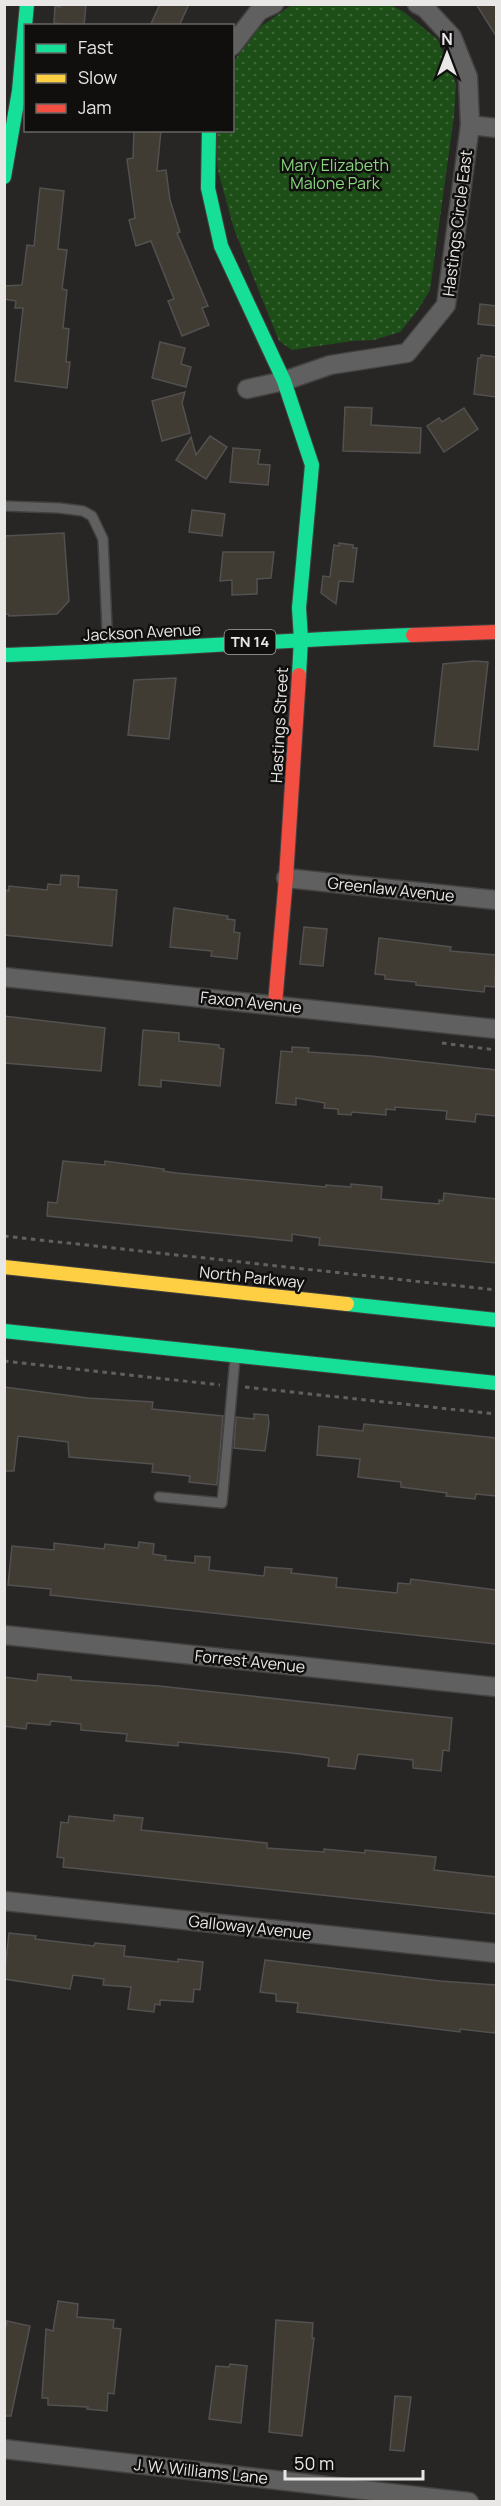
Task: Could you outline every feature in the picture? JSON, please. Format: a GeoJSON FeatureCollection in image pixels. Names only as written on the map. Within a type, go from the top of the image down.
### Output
{"type":"FeatureCollection","features":[{"type":"Feature","properties":{"kind":"main road"},"geometry":{"type":"LineString","coordinates":[[25,24],[27,4]]}},
{"type":"Feature","properties":{"kind":"main road"},"geometry":{"type":"LineString","coordinates":[[4,177],[19,91],[24,37]]}},
{"type":"Feature","properties":{"kind":"main road","name":"Hastings Street"},"geometry":{"type":"LineString","coordinates":[[209,132],[208,188],[221,246],[284,381],[312,465],[300,608],[301,639],[286,878],[275,1004]]}},
{"type":"Feature","properties":{"kind":"main road","name":"Jackson Avenue"},"geometry":{"type":"LineString","coordinates":[[4,655],[108,652],[301,639],[496,632]]}},
{"type":"Feature","properties":{"kind":"main road","name":"North Parkway"},"geometry":{"type":"LineString","coordinates":[[4,1267],[496,1320]]}},
{"type":"Feature","properties":{"kind":"main road"},"geometry":{"type":"LineString","coordinates":[[4,1331],[496,1383]]}},
{"type":"Feature","properties":{"kind":"street"},"geometry":{"type":"LineString","coordinates":[[234,43],[259,11],[274,4]]}},
{"type":"Feature","properties":{"kind":"street","name":"Hastings Circle East"},"geometry":{"type":"LineString","coordinates":[[247,389],[284,381],[330,365],[406,353],[446,305],[470,125],[468,76],[452,37],[425,8],[417,4]]}},
{"type":"Feature","properties":{"kind":"street"},"geometry":{"type":"LineString","coordinates":[[470,125],[496,128]]}},
{"type":"Feature","properties":{"kind":"street","name":"Greenlaw Avenue"},"geometry":{"type":"LineString","coordinates":[[286,878],[496,900]]}},
{"type":"Feature","properties":{"kind":"street","name":"Faxon Avenue"},"geometry":{"type":"LineString","coordinates":[[4,977],[496,1029]]}},
{"type":"Feature","properties":{"kind":"street","name":"Forrest Avenue"},"geometry":{"type":"LineString","coordinates":[[4,1635],[496,1687]]}},
{"type":"Feature","properties":{"kind":"street","name":"Galloway Avenue"},"geometry":{"type":"LineString","coordinates":[[4,1901],[496,1953]]}},
{"type":"Feature","properties":{"kind":"street","name":"J. W. Williams Lane"},"geometry":{"type":"LineString","coordinates":[[4,2449],[469,2502]]}},
{"type":"Feature","properties":{"kind":"lane"},"geometry":{"type":"LineString","coordinates":[[4,506],[59,508],[83,511],[92,516],[103,539],[108,652]]}},
{"type":"Feature","properties":{"kind":"lane"},"geometry":{"type":"LineString","coordinates":[[159,1497],[222,1503],[236,1355]]}},
{"type":"Feature","properties":{"kind":"path"},"geometry":{"type":"LineString","coordinates":[[4,1236],[496,1290]]}},
{"type":"Feature","properties":{"kind":"path"},"geometry":{"type":"LineString","coordinates":[[4,1361],[496,1414]]}},
{"type":"Feature","properties":{"kind":"green space","name":"Mary Elizabeth Malone Park"},"geometry":{"type":"Polygon","coordinates":[[[292,5],[391,5],[404,12],[438,40],[456,84],[454,116],[430,290],[418,310],[400,332],[374,340],[292,350],[279,341],[234,229],[218,171],[214,132],[234,132],[234,61],[260,27],[292,5]]]}},
{"type":"Feature","properties":{"kind":"building"},"geometry":{"type":"Polygon","coordinates":[[[60,4],[86,4],[84,24],[54,23],[55,6],[60,7],[60,4]]]}},
{"type":"Feature","properties":{"kind":"building"},"geometry":{"type":"Polygon","coordinates":[[[160,4],[189,4],[180,24],[151,24],[160,4]]]}},
{"type":"Feature","properties":{"kind":"building"},"geometry":{"type":"Polygon","coordinates":[[[476,4],[496,4],[496,36],[476,4]]]}},
{"type":"Feature","properties":{"kind":"building"},"geometry":{"type":"Polygon","coordinates":[[[134,132],[161,132],[157,171],[166,170],[170,200],[180,232],[177,233],[208,306],[202,308],[209,325],[182,336],[168,301],[174,299],[151,241],[136,246],[129,220],[135,218],[127,159],[133,158],[134,132]]]}},
{"type":"Feature","properties":{"kind":"building"},"geometry":{"type":"Polygon","coordinates":[[[40,188],[64,191],[58,249],[67,250],[62,289],[67,290],[63,328],[69,329],[66,362],[70,362],[67,388],[15,381],[23,308],[15,308],[16,301],[4,299],[4,286],[22,285],[27,245],[34,246],[40,188]]]}},
{"type":"Feature","properties":{"kind":"building"},"geometry":{"type":"Polygon","coordinates":[[[480,304],[496,306],[496,326],[478,324],[480,304]]]}},
{"type":"Feature","properties":{"kind":"building"},"geometry":{"type":"Polygon","coordinates":[[[160,342],[185,348],[181,364],[191,367],[186,387],[152,378],[160,342]]]}},
{"type":"Feature","properties":{"kind":"building"},"geometry":{"type":"Polygon","coordinates":[[[481,355],[496,357],[496,397],[474,394],[478,358],[481,358],[481,355]]]}},
{"type":"Feature","properties":{"kind":"building"},"geometry":{"type":"Polygon","coordinates":[[[185,392],[182,403],[190,433],[162,441],[152,401],[185,392]]]}},
{"type":"Feature","properties":{"kind":"building"},"geometry":{"type":"Polygon","coordinates":[[[345,407],[372,408],[371,425],[421,428],[420,453],[343,451],[345,407]]]}},
{"type":"Feature","properties":{"kind":"building"},"geometry":{"type":"Polygon","coordinates":[[[464,408],[478,429],[444,452],[427,426],[439,418],[442,422],[464,408]]]}},
{"type":"Feature","properties":{"kind":"building"},"geometry":{"type":"Polygon","coordinates":[[[210,436],[227,447],[206,479],[176,460],[191,437],[196,455],[210,436]]]}},
{"type":"Feature","properties":{"kind":"building"},"geometry":{"type":"Polygon","coordinates":[[[233,448],[260,450],[258,464],[270,465],[268,485],[230,482],[233,448]]]}},
{"type":"Feature","properties":{"kind":"building"},"geometry":{"type":"Polygon","coordinates":[[[192,510],[225,514],[222,536],[189,532],[192,510]]]}},
{"type":"Feature","properties":{"kind":"building"},"geometry":{"type":"Polygon","coordinates":[[[64,533],[69,601],[57,614],[9,616],[4,614],[4,536],[64,533]]]}},
{"type":"Feature","properties":{"kind":"building"},"geometry":{"type":"Polygon","coordinates":[[[339,543],[353,545],[353,548],[357,548],[353,582],[339,581],[336,604],[321,593],[323,576],[330,577],[334,545],[339,546],[339,543]]]}},
{"type":"Feature","properties":{"kind":"building"},"geometry":{"type":"Polygon","coordinates":[[[223,552],[274,552],[271,578],[257,579],[257,594],[232,595],[232,580],[220,581],[223,552]]]}},
{"type":"Feature","properties":{"kind":"building"},"geometry":{"type":"Polygon","coordinates":[[[488,662],[478,750],[434,746],[443,664],[488,662]]]}},
{"type":"Feature","properties":{"kind":"building"},"geometry":{"type":"Polygon","coordinates":[[[176,678],[169,739],[128,735],[134,680],[176,678]]]}},
{"type":"Feature","properties":{"kind":"building"},"geometry":{"type":"Polygon","coordinates":[[[61,875],[79,876],[78,887],[117,890],[112,946],[4,935],[4,903],[9,886],[47,890],[48,884],[60,885],[61,875]]]}},
{"type":"Feature","properties":{"kind":"building"},"geometry":{"type":"Polygon","coordinates":[[[174,908],[228,916],[227,919],[235,920],[234,932],[240,933],[237,959],[211,956],[212,951],[170,947],[174,908]]]}},
{"type":"Feature","properties":{"kind":"building"},"geometry":{"type":"Polygon","coordinates":[[[304,927],[327,929],[323,966],[300,964],[304,927]]]}},
{"type":"Feature","properties":{"kind":"building"},"geometry":{"type":"Polygon","coordinates":[[[379,938],[451,947],[450,951],[496,955],[495,987],[485,986],[484,992],[416,985],[416,982],[385,979],[385,975],[375,974],[379,938]]]}},
{"type":"Feature","properties":{"kind":"building"},"geometry":{"type":"Polygon","coordinates":[[[4,1016],[105,1028],[101,1071],[4,1063],[4,1016]]]}},
{"type":"Feature","properties":{"kind":"building"},"geometry":{"type":"Polygon","coordinates":[[[143,1030],[179,1033],[179,1041],[219,1045],[219,1048],[224,1049],[220,1086],[161,1080],[161,1087],[139,1085],[143,1030]]]}},
{"type":"Feature","properties":{"kind":"building"},"geometry":{"type":"Polygon","coordinates":[[[292,1047],[309,1048],[308,1052],[371,1056],[496,1070],[496,1116],[476,1114],[475,1122],[446,1119],[447,1111],[395,1107],[395,1110],[386,1109],[386,1115],[352,1112],[351,1115],[338,1114],[338,1109],[324,1108],[325,1103],[296,1098],[296,1105],[276,1103],[281,1051],[292,1052],[292,1047]]]}},
{"type":"Feature","properties":{"kind":"building"},"geometry":{"type":"Polygon","coordinates":[[[63,1161],[105,1165],[105,1161],[164,1169],[163,1171],[176,1173],[326,1187],[326,1185],[351,1187],[351,1184],[382,1187],[381,1199],[439,1204],[439,1200],[443,1201],[444,1193],[496,1199],[496,1263],[319,1245],[320,1238],[292,1234],[292,1241],[47,1216],[48,1202],[57,1203],[63,1161]]]}},
{"type":"Feature","properties":{"kind":"building"},"geometry":{"type":"Polygon","coordinates":[[[4,1387],[88,1398],[153,1402],[152,1409],[223,1416],[217,1485],[189,1482],[190,1476],[152,1472],[153,1464],[69,1457],[68,1442],[18,1436],[14,1471],[4,1471],[4,1387]]]}},
{"type":"Feature","properties":{"kind":"building"},"geometry":{"type":"Polygon","coordinates":[[[254,1414],[268,1415],[265,1451],[234,1448],[236,1417],[254,1419],[254,1414]]]}},
{"type":"Feature","properties":{"kind":"building"},"geometry":{"type":"Polygon","coordinates":[[[364,1424],[496,1438],[496,1496],[476,1494],[475,1499],[401,1487],[401,1482],[358,1477],[360,1459],[317,1455],[319,1426],[363,1431],[364,1424]]]}},
{"type":"Feature","properties":{"kind":"building"},"geometry":{"type":"Polygon","coordinates":[[[139,1542],[154,1544],[153,1554],[166,1556],[165,1560],[195,1563],[195,1556],[210,1557],[209,1570],[264,1576],[265,1567],[292,1569],[291,1573],[337,1578],[336,1587],[397,1593],[398,1583],[410,1584],[411,1579],[496,1590],[496,1644],[50,1595],[51,1589],[8,1585],[12,1546],[54,1550],[54,1543],[104,1549],[105,1544],[138,1548],[139,1542]]]}},
{"type":"Feature","properties":{"kind":"building"},"geometry":{"type":"Polygon","coordinates":[[[38,1674],[71,1677],[71,1680],[159,1686],[452,1718],[449,1751],[443,1750],[441,1771],[413,1768],[413,1760],[358,1754],[355,1769],[328,1766],[329,1758],[292,1753],[178,1742],[178,1746],[126,1741],[127,1734],[81,1730],[81,1724],[51,1721],[50,1725],[27,1723],[26,1729],[4,1726],[4,1677],[37,1681],[38,1674]]]}},
{"type":"Feature","properties":{"kind":"building"},"geometry":{"type":"Polygon","coordinates":[[[114,1815],[143,1818],[141,1830],[267,1843],[267,1848],[324,1852],[324,1849],[365,1853],[365,1850],[436,1857],[434,1870],[496,1877],[496,1914],[63,1867],[64,1858],[57,1857],[61,1822],[68,1823],[69,1816],[114,1821],[114,1815]]]}},
{"type":"Feature","properties":{"kind":"building"},"geometry":{"type":"Polygon","coordinates":[[[9,1933],[36,1936],[35,1939],[94,1946],[95,1943],[125,1946],[124,1956],[178,1962],[178,1959],[203,1962],[200,1990],[194,1989],[193,2002],[160,2000],[160,2005],[155,2004],[154,2012],[128,2009],[131,1987],[103,1985],[104,1979],[73,1975],[70,1989],[4,1979],[9,1933]]]}},
{"type":"Feature","properties":{"kind":"building"},"geometry":{"type":"Polygon","coordinates":[[[265,1960],[440,1981],[496,1985],[496,2030],[494,2033],[460,2029],[460,2032],[297,2012],[298,2003],[276,2001],[276,1994],[260,1992],[265,1960]]]}},
{"type":"Feature","properties":{"kind":"building"},"geometry":{"type":"Polygon","coordinates":[[[58,2301],[78,2304],[77,2317],[114,2320],[113,2328],[121,2329],[114,2394],[108,2393],[107,2411],[87,2409],[88,2407],[48,2405],[48,2398],[42,2398],[46,2329],[53,2331],[58,2301]]]}},
{"type":"Feature","properties":{"kind":"building"},"geometry":{"type":"Polygon","coordinates":[[[276,2320],[313,2323],[312,2338],[314,2338],[302,2436],[269,2432],[276,2320]]]}},
{"type":"Feature","properties":{"kind":"building"},"geometry":{"type":"Polygon","coordinates":[[[7,2321],[30,2326],[11,2416],[4,2416],[4,2334],[7,2321]]]}},
{"type":"Feature","properties":{"kind":"building"},"geometry":{"type":"Polygon","coordinates":[[[230,2364],[247,2366],[241,2423],[209,2419],[216,2366],[229,2367],[230,2364]]]}},
{"type":"Feature","properties":{"kind":"building"},"geometry":{"type":"Polygon","coordinates":[[[395,2396],[411,2397],[404,2451],[390,2450],[395,2396]]]}},
{"type":"Feature","properties":{"kind":"traffic: fast"},"geometry":{"type":"LineString","coordinates":[[25,24],[27,4]]}},
{"type":"Feature","properties":{"kind":"traffic: fast"},"geometry":{"type":"LineString","coordinates":[[4,177],[19,91],[24,37]]}},
{"type":"Feature","properties":{"kind":"traffic: fast"},"geometry":{"type":"LineString","coordinates":[[209,132],[208,188],[221,246],[284,381],[312,465],[299,608],[301,639],[299,675]]}},
{"type":"Feature","properties":{"kind":"traffic: fast"},"geometry":{"type":"LineString","coordinates":[[4,655],[413,635]]}},
{"type":"Feature","properties":{"kind":"traffic: fast"},"geometry":{"type":"LineString","coordinates":[[347,1304],[496,1320]]}},
{"type":"Feature","properties":{"kind":"traffic: fast"},"geometry":{"type":"LineString","coordinates":[[4,1331],[496,1383]]}},
{"type":"Feature","properties":{"kind":"traffic: slow"},"geometry":{"type":"LineString","coordinates":[[4,1267],[347,1304]]}},
{"type":"Feature","properties":{"kind":"traffic: jam"},"geometry":{"type":"LineString","coordinates":[[413,635],[496,632]]}},
{"type":"Feature","properties":{"kind":"traffic: jam"},"geometry":{"type":"LineString","coordinates":[[275,1004],[286,878],[299,675]]}}]}
